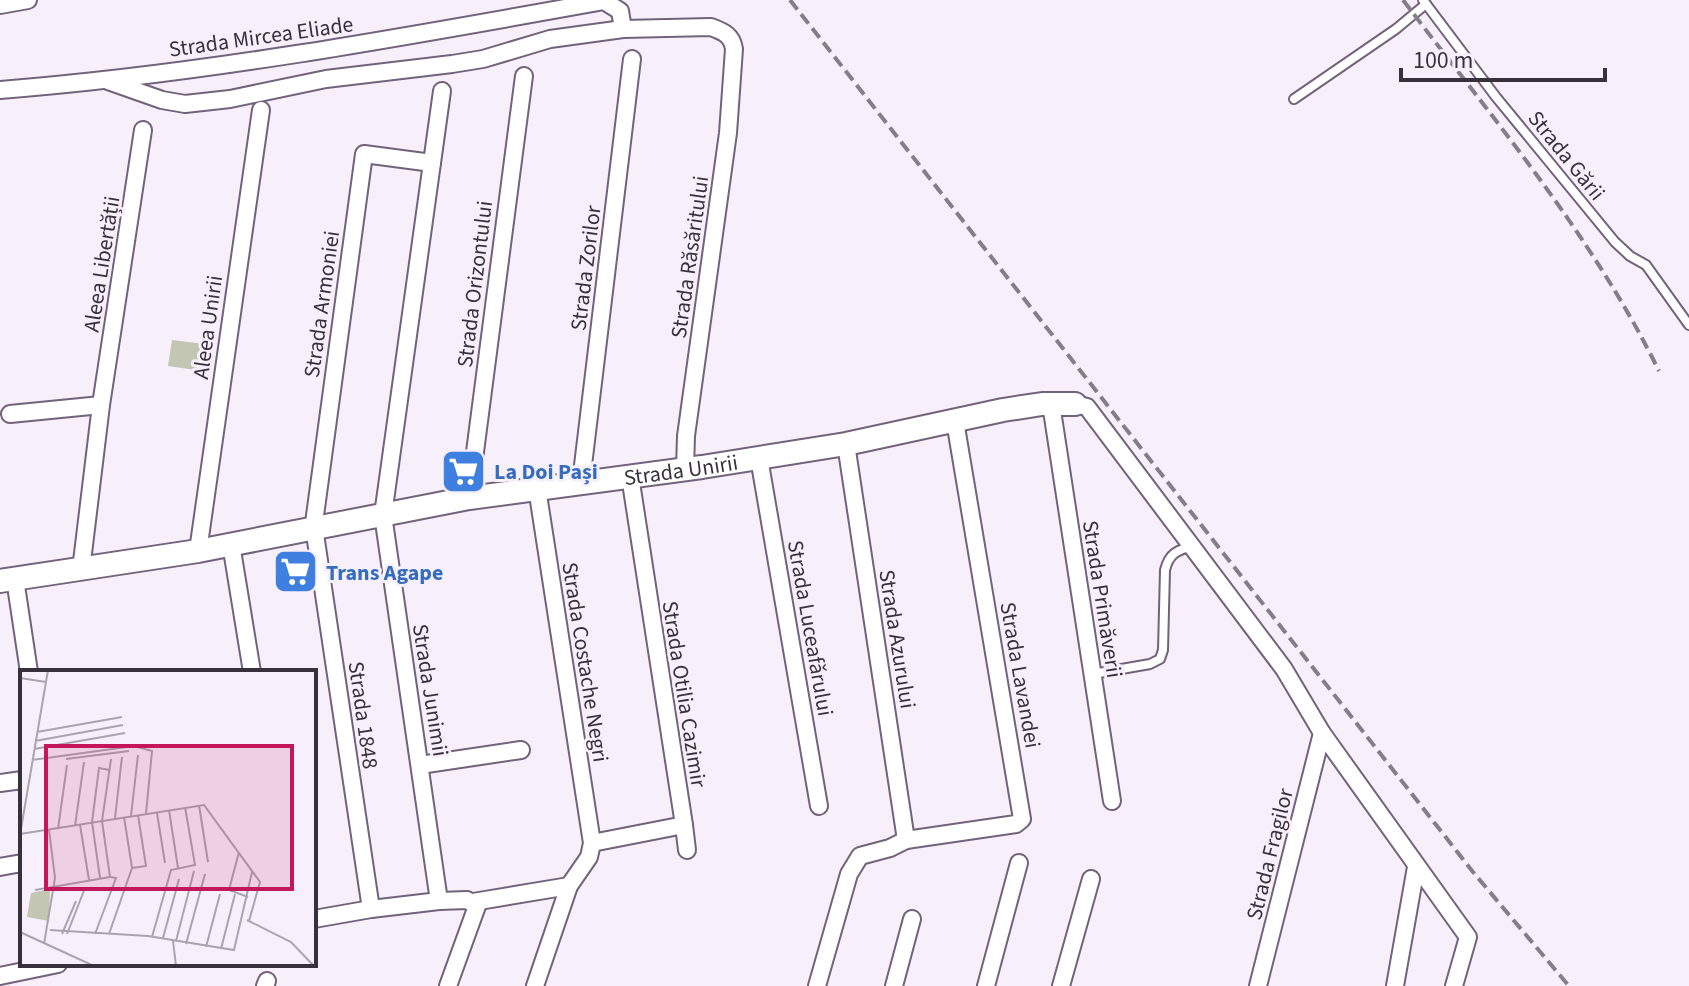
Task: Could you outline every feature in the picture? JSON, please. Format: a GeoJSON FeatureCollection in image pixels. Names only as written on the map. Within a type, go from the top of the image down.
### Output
{"type":"FeatureCollection","features":[{"type":"Feature","properties":{"kind":"street"},"geometry":{"type":"LineString","coordinates":[[0,5],[28,0]]}},
{"type":"Feature","properties":{"kind":"street","name":"Strada Mircea Eliade"},"geometry":{"type":"LineString","coordinates":[[0,90],[224,66],[604,1],[620,11],[623,29]]}},
{"type":"Feature","properties":{"kind":"street","name":"Strada Răsăritului"},"geometry":{"type":"LineString","coordinates":[[623,29],[711,27],[725,32],[732,40],[734,49],[728,133],[686,436],[685,469]]}},
{"type":"Feature","properties":{"kind":"street"},"geometry":{"type":"LineString","coordinates":[[103,79],[162,100],[185,104],[230,99],[326,79],[483,59],[550,39],[623,29]]}},
{"type":"Feature","properties":{"kind":"street","name":"Strada Zorilor"},"geometry":{"type":"LineString","coordinates":[[581,482],[632,59]]}},
{"type":"Feature","properties":{"kind":"street","name":"Strada Orizontului"},"geometry":{"type":"LineString","coordinates":[[469,498],[524,76]]}},
{"type":"Feature","properties":{"kind":"street"},"geometry":{"type":"LineString","coordinates":[[383,515],[442,91]]}},
{"type":"Feature","properties":{"kind":"street","name":"Aleea Unirii"},"geometry":{"type":"LineString","coordinates":[[198,551],[261,110]]}},
{"type":"Feature","properties":{"kind":"street","name":"Aleea Libertății"},"geometry":{"type":"LineString","coordinates":[[81,570],[101,405],[143,130]]}},
{"type":"Feature","properties":{"kind":"street","name":"Strada Armoniei"},"geometry":{"type":"LineString","coordinates":[[316,528],[314,523],[364,154],[432,163]]}},
{"type":"Feature","properties":{"kind":"street","name":"Strada Unirii"},"geometry":{"type":"LineString","coordinates":[[8,580],[198,551],[469,498],[759,458],[1051,404],[1075,404]]}},
{"type":"Feature","properties":{"kind":"street","name":"Strada Primăverii"},"geometry":{"type":"LineString","coordinates":[[1051,404],[1112,801]]}},
{"type":"Feature","properties":{"kind":"street"},"geometry":{"type":"LineString","coordinates":[[1075,404],[1087,407],[1284,669],[1322,733],[1468,937],[1454,986]]}},
{"type":"Feature","properties":{"kind":"street"},"geometry":{"type":"LineString","coordinates":[[10,414],[101,405]]}},
{"type":"Feature","properties":{"kind":"street","name":"Strada Lavandei"},"geometry":{"type":"LineString","coordinates":[[817,986],[849,874],[860,856],[906,840],[1016,824],[1023,814],[955,421]]}},
{"type":"Feature","properties":{"kind":"street","name":"Strada Azurului"},"geometry":{"type":"LineString","coordinates":[[846,444],[906,840]]}},
{"type":"Feature","properties":{"kind":"street","name":"Strada Luceafǎrului"},"geometry":{"type":"LineString","coordinates":[[759,458],[819,806]]}},
{"type":"Feature","properties":{"kind":"street","name":"Strada Otilia Cazimir"},"geometry":{"type":"LineString","coordinates":[[630,476],[687,850]]}},
{"type":"Feature","properties":{"kind":"street","name":"Strada Costache Negri"},"geometry":{"type":"LineString","coordinates":[[537,488],[592,843]]}},
{"type":"Feature","properties":{"kind":"street","name":"Strada Junimii"},"geometry":{"type":"LineString","coordinates":[[383,515],[439,901]]}},
{"type":"Feature","properties":{"kind":"street","name":"Strada 1848"},"geometry":{"type":"LineString","coordinates":[[316,528],[371,909]]}},
{"type":"Feature","properties":{"kind":"street"},"geometry":{"type":"LineString","coordinates":[[231,544],[252,670]]}},
{"type":"Feature","properties":{"kind":"street"},"geometry":{"type":"LineString","coordinates":[[8,580],[29,670]]}},
{"type":"Feature","properties":{"kind":"street","name":"Strada Fragilor"},"geometry":{"type":"LineString","coordinates":[[1258,986],[1322,733]]}},
{"type":"Feature","properties":{"kind":"street"},"geometry":{"type":"LineString","coordinates":[[420,765],[521,750]]}},
{"type":"Feature","properties":{"kind":"street"},"geometry":{"type":"LineString","coordinates":[[0,783],[20,780]]}},
{"type":"Feature","properties":{"kind":"street"},"geometry":{"type":"LineString","coordinates":[[535,986],[569,886],[589,857],[592,843],[684,825]]}},
{"type":"Feature","properties":{"kind":"street"},"geometry":{"type":"LineString","coordinates":[[0,867],[20,863]]}},
{"type":"Feature","properties":{"kind":"street"},"geometry":{"type":"LineString","coordinates":[[986,986],[1019,863]]}},
{"type":"Feature","properties":{"kind":"street"},"geometry":{"type":"LineString","coordinates":[[1395,986],[1416,867]]}},
{"type":"Feature","properties":{"kind":"street"},"geometry":{"type":"LineString","coordinates":[[1061,986],[1091,879]]}},
{"type":"Feature","properties":{"kind":"street"},"geometry":{"type":"LineString","coordinates":[[316,919],[439,901],[473,902],[569,886]]}},
{"type":"Feature","properties":{"kind":"street"},"geometry":{"type":"LineString","coordinates":[[448,986],[477,906],[473,902]]}},
{"type":"Feature","properties":{"kind":"street"},"geometry":{"type":"LineString","coordinates":[[894,986],[912,919]]}},
{"type":"Feature","properties":{"kind":"street"},"geometry":{"type":"LineString","coordinates":[[0,976],[40,966],[36,986]]}},
{"type":"Feature","properties":{"kind":"lane"},"geometry":{"type":"LineString","coordinates":[[1294,99],[1396,29],[1425,2]]}},
{"type":"Feature","properties":{"kind":"lane","name":"Strada Gării"},"geometry":{"type":"LineString","coordinates":[[1425,2],[1496,97],[1615,242],[1646,265],[1689,325]]}},
{"type":"Feature","properties":{"kind":"lane"},"geometry":{"type":"LineString","coordinates":[[1093,674],[1150,664],[1160,659],[1163,650],[1165,570],[1169,557],[1192,546]]}},
{"type":"Feature","properties":{"kind":"green space"},"geometry":{"type":"Polygon","coordinates":[[[172,340],[205,344],[202,371],[168,366],[172,340]]]}},
{"type":"Feature","properties":{"kind":"railway"},"geometry":{"type":"LineString","coordinates":[[790,0],[1473,872],[1569,986]]}},
{"type":"Feature","properties":{"kind":"railway"},"geometry":{"type":"LineString","coordinates":[[1403,0],[1573,225],[1659,371]]}},
{"type":"Feature","properties":{"kind":"place","name":"La Doi Pași"},"geometry":{"type":"Point","coordinates":[463,471]}},
{"type":"Feature","properties":{"kind":"place","name":"Trans Agape"},"geometry":{"type":"Point","coordinates":[295,572]}}]}
